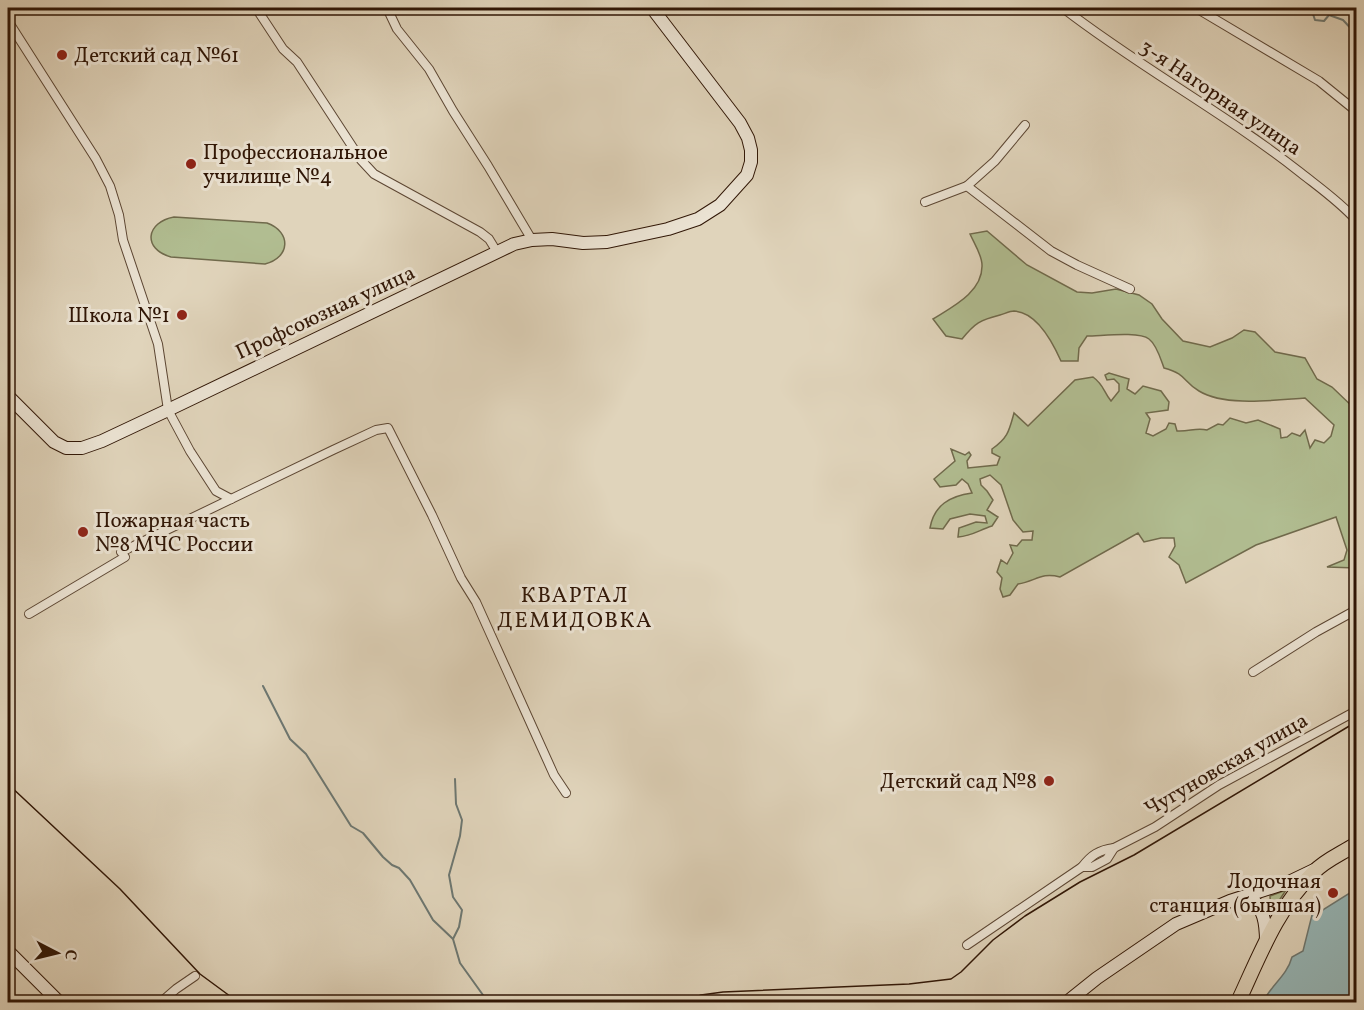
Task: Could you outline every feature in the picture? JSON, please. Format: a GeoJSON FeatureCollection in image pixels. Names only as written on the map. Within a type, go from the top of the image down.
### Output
{"type":"FeatureCollection","features":[{"type":"Feature","properties":{"kind":"main road","name":"Профсоюзная улица"},"geometry":{"type":"LineString","coordinates":[[8,396],[54,442],[66,448],[82,448],[168,410],[514,244],[532,240],[607,242],[668,229],[698,219],[720,205],[747,175],[751,162],[749,144],[740,123],[652,8]]}},
{"type":"Feature","properties":{"kind":"main road"},"geometry":{"type":"LineString","coordinates":[[1067,1002],[1097,978],[1176,924],[1219,905],[1289,882],[1316,870],[1356,844]]}},
{"type":"Feature","properties":{"kind":"main road"},"geometry":{"type":"LineString","coordinates":[[1238,1002],[1278,917],[1294,893],[1316,870]]}},
{"type":"Feature","properties":{"kind":"main road"},"geometry":{"type":"LineString","coordinates":[[1249,896],[1264,914],[1266,942]]}},
{"type":"Feature","properties":{"kind":"main road"},"geometry":{"type":"LineString","coordinates":[[8,951],[59,1002]]}},
{"type":"Feature","properties":{"kind":"street"},"geometry":{"type":"LineString","coordinates":[[256,8],[283,49],[297,62],[361,160],[374,174],[480,232],[489,239],[497,252]]}},
{"type":"Feature","properties":{"kind":"street"},"geometry":{"type":"LineString","coordinates":[[387,8],[397,29],[429,69],[532,240]]}},
{"type":"Feature","properties":{"kind":"street","name":"3-я Нагорная улица"},"geometry":{"type":"LineString","coordinates":[[1063,8],[1098,35],[1286,162],[1344,206],[1356,220]]}},
{"type":"Feature","properties":{"kind":"street"},"geometry":{"type":"LineString","coordinates":[[1196,8],[1319,81],[1356,111]]}},
{"type":"Feature","properties":{"kind":"street"},"geometry":{"type":"LineString","coordinates":[[8,21],[96,159],[110,186],[119,215],[123,240],[158,344],[168,410],[190,451],[216,491],[231,499]]}},
{"type":"Feature","properties":{"kind":"street"},"geometry":{"type":"LineString","coordinates":[[925,202],[967,186],[995,161],[1025,125]]}},
{"type":"Feature","properties":{"kind":"street"},"geometry":{"type":"LineString","coordinates":[[967,186],[1051,251],[1130,289]]}},
{"type":"Feature","properties":{"kind":"street"},"geometry":{"type":"LineString","coordinates":[[29,614],[123,555],[231,499],[376,430],[388,428],[432,514],[461,578],[476,602],[554,775],[566,793]]}},
{"type":"Feature","properties":{"kind":"street"},"geometry":{"type":"LineString","coordinates":[[1253,672],[1356,610]]}},
{"type":"Feature","properties":{"kind":"street","name":"Чугуновская улица"},"geometry":{"type":"LineString","coordinates":[[968,945],[1082,867],[1092,867],[1107,859],[1114,848],[1155,827],[1219,784],[1356,711]]}},
{"type":"Feature","properties":{"kind":"street"},"geometry":{"type":"LineString","coordinates":[[161,1002],[195,976]]}},
{"type":"Feature","properties":{"kind":"green space"},"geometry":{"type":"Polygon","coordinates":[[[174,217],[267,223],[281,232],[285,245],[279,256],[265,264],[171,257],[155,248],[151,236],[158,224],[174,217]]]}},
{"type":"Feature","properties":{"kind":"green space"},"geometry":{"type":"Polygon","coordinates":[[[987,231],[1027,265],[1077,292],[1092,293],[1116,289],[1139,295],[1152,304],[1162,319],[1183,341],[1210,347],[1244,330],[1255,332],[1275,352],[1305,358],[1317,379],[1332,387],[1356,410],[1356,568],[1327,567],[1344,560],[1347,550],[1336,517],[1256,545],[1186,583],[1179,565],[1169,557],[1175,546],[1174,538],[1144,542],[1138,533],[1060,577],[1043,576],[1018,584],[1010,595],[1003,597],[1000,589],[1002,578],[997,572],[1001,560],[1007,564],[1013,553],[1010,545],[1017,546],[1022,540],[1032,540],[1033,531],[1023,532],[1013,520],[1001,485],[990,475],[980,479],[981,485],[993,500],[987,510],[998,517],[992,526],[958,537],[959,528],[976,522],[987,523],[985,516],[970,514],[950,519],[943,529],[930,528],[935,513],[944,503],[957,496],[972,493],[968,484],[962,479],[956,485],[940,487],[934,479],[955,461],[951,449],[965,455],[969,452],[971,455],[967,461],[968,468],[997,465],[1000,457],[992,453],[992,449],[1007,434],[1014,413],[1028,426],[1075,380],[1093,377],[1111,401],[1119,391],[1119,384],[1114,379],[1107,380],[1105,375],[1109,373],[1129,379],[1127,389],[1135,394],[1143,386],[1161,391],[1169,402],[1168,410],[1146,413],[1150,419],[1146,433],[1153,436],[1166,429],[1169,423],[1175,424],[1177,431],[1181,431],[1207,430],[1218,424],[1223,425],[1230,418],[1246,423],[1258,420],[1280,429],[1281,438],[1292,433],[1300,436],[1305,430],[1310,448],[1315,440],[1324,443],[1331,436],[1334,425],[1305,398],[1236,401],[1210,396],[1199,391],[1177,373],[1164,368],[1154,345],[1149,339],[1137,335],[1087,336],[1079,348],[1078,361],[1061,361],[1049,338],[1037,323],[1030,317],[1014,311],[983,321],[974,326],[962,339],[946,336],[933,319],[965,298],[977,283],[981,275],[982,261],[970,234],[987,231]]]}},
{"type":"Feature","properties":{"kind":"green space"},"geometry":{"type":"Polygon","coordinates":[[[1286,890],[1271,913],[1270,896],[1286,890]]]}},
{"type":"Feature","properties":{"kind":"water"},"geometry":{"type":"Polygon","coordinates":[[[1356,889],[1356,1002],[1263,1002],[1290,964],[1292,957],[1303,951],[1314,907],[1318,913],[1356,889]]]}},
{"type":"Feature","properties":{"kind":"waterway"},"geometry":{"type":"LineString","coordinates":[[1311,8],[1315,20],[1324,21],[1329,15],[1343,20],[1356,34]]}},
{"type":"Feature","properties":{"kind":"waterway"},"geometry":{"type":"LineString","coordinates":[[263,686],[290,739],[306,754],[351,826],[363,833],[383,857],[399,868],[410,880],[433,920],[453,939],[460,963],[488,1002]]}},
{"type":"Feature","properties":{"kind":"waterway"},"geometry":{"type":"LineString","coordinates":[[453,939],[459,927],[462,910],[453,897],[449,875],[462,820],[456,804],[455,779]]}},
{"type":"Feature","properties":{"kind":"tram line"},"geometry":{"type":"LineString","coordinates":[[685,1002],[701,995],[723,992],[909,984],[951,979],[993,940],[1025,916],[1080,882],[1134,855],[1356,722]]}},
{"type":"Feature","properties":{"kind":"tram line"},"geometry":{"type":"LineString","coordinates":[[8,784],[120,889],[200,974],[238,1002]]}},
{"type":"Feature","properties":{"kind":"place","name":"Детский сад №61"},"geometry":{"type":"Point","coordinates":[62,55]}},
{"type":"Feature","properties":{"kind":"place","name":"Профессиональное училище №4"},"geometry":{"type":"Point","coordinates":[191,164]}},
{"type":"Feature","properties":{"kind":"place","name":"Школа №1"},"geometry":{"type":"Point","coordinates":[182,315]}},
{"type":"Feature","properties":{"kind":"place","name":"Пожарная часть №8 МЧС России"},"geometry":{"type":"Point","coordinates":[83,532]}},
{"type":"Feature","properties":{"kind":"place","name":"Детский сад №8"},"geometry":{"type":"Point","coordinates":[1049,781]}},
{"type":"Feature","properties":{"kind":"place","name":"Лодочная станция (бывшая)"},"geometry":{"type":"Point","coordinates":[1333,893]}},
{"type":"Feature","properties":{"kind":"district","name":"КВАРТАЛ ДЕМИДОВКА"},"geometry":{"type":"Point","coordinates":[575,606]}}]}
